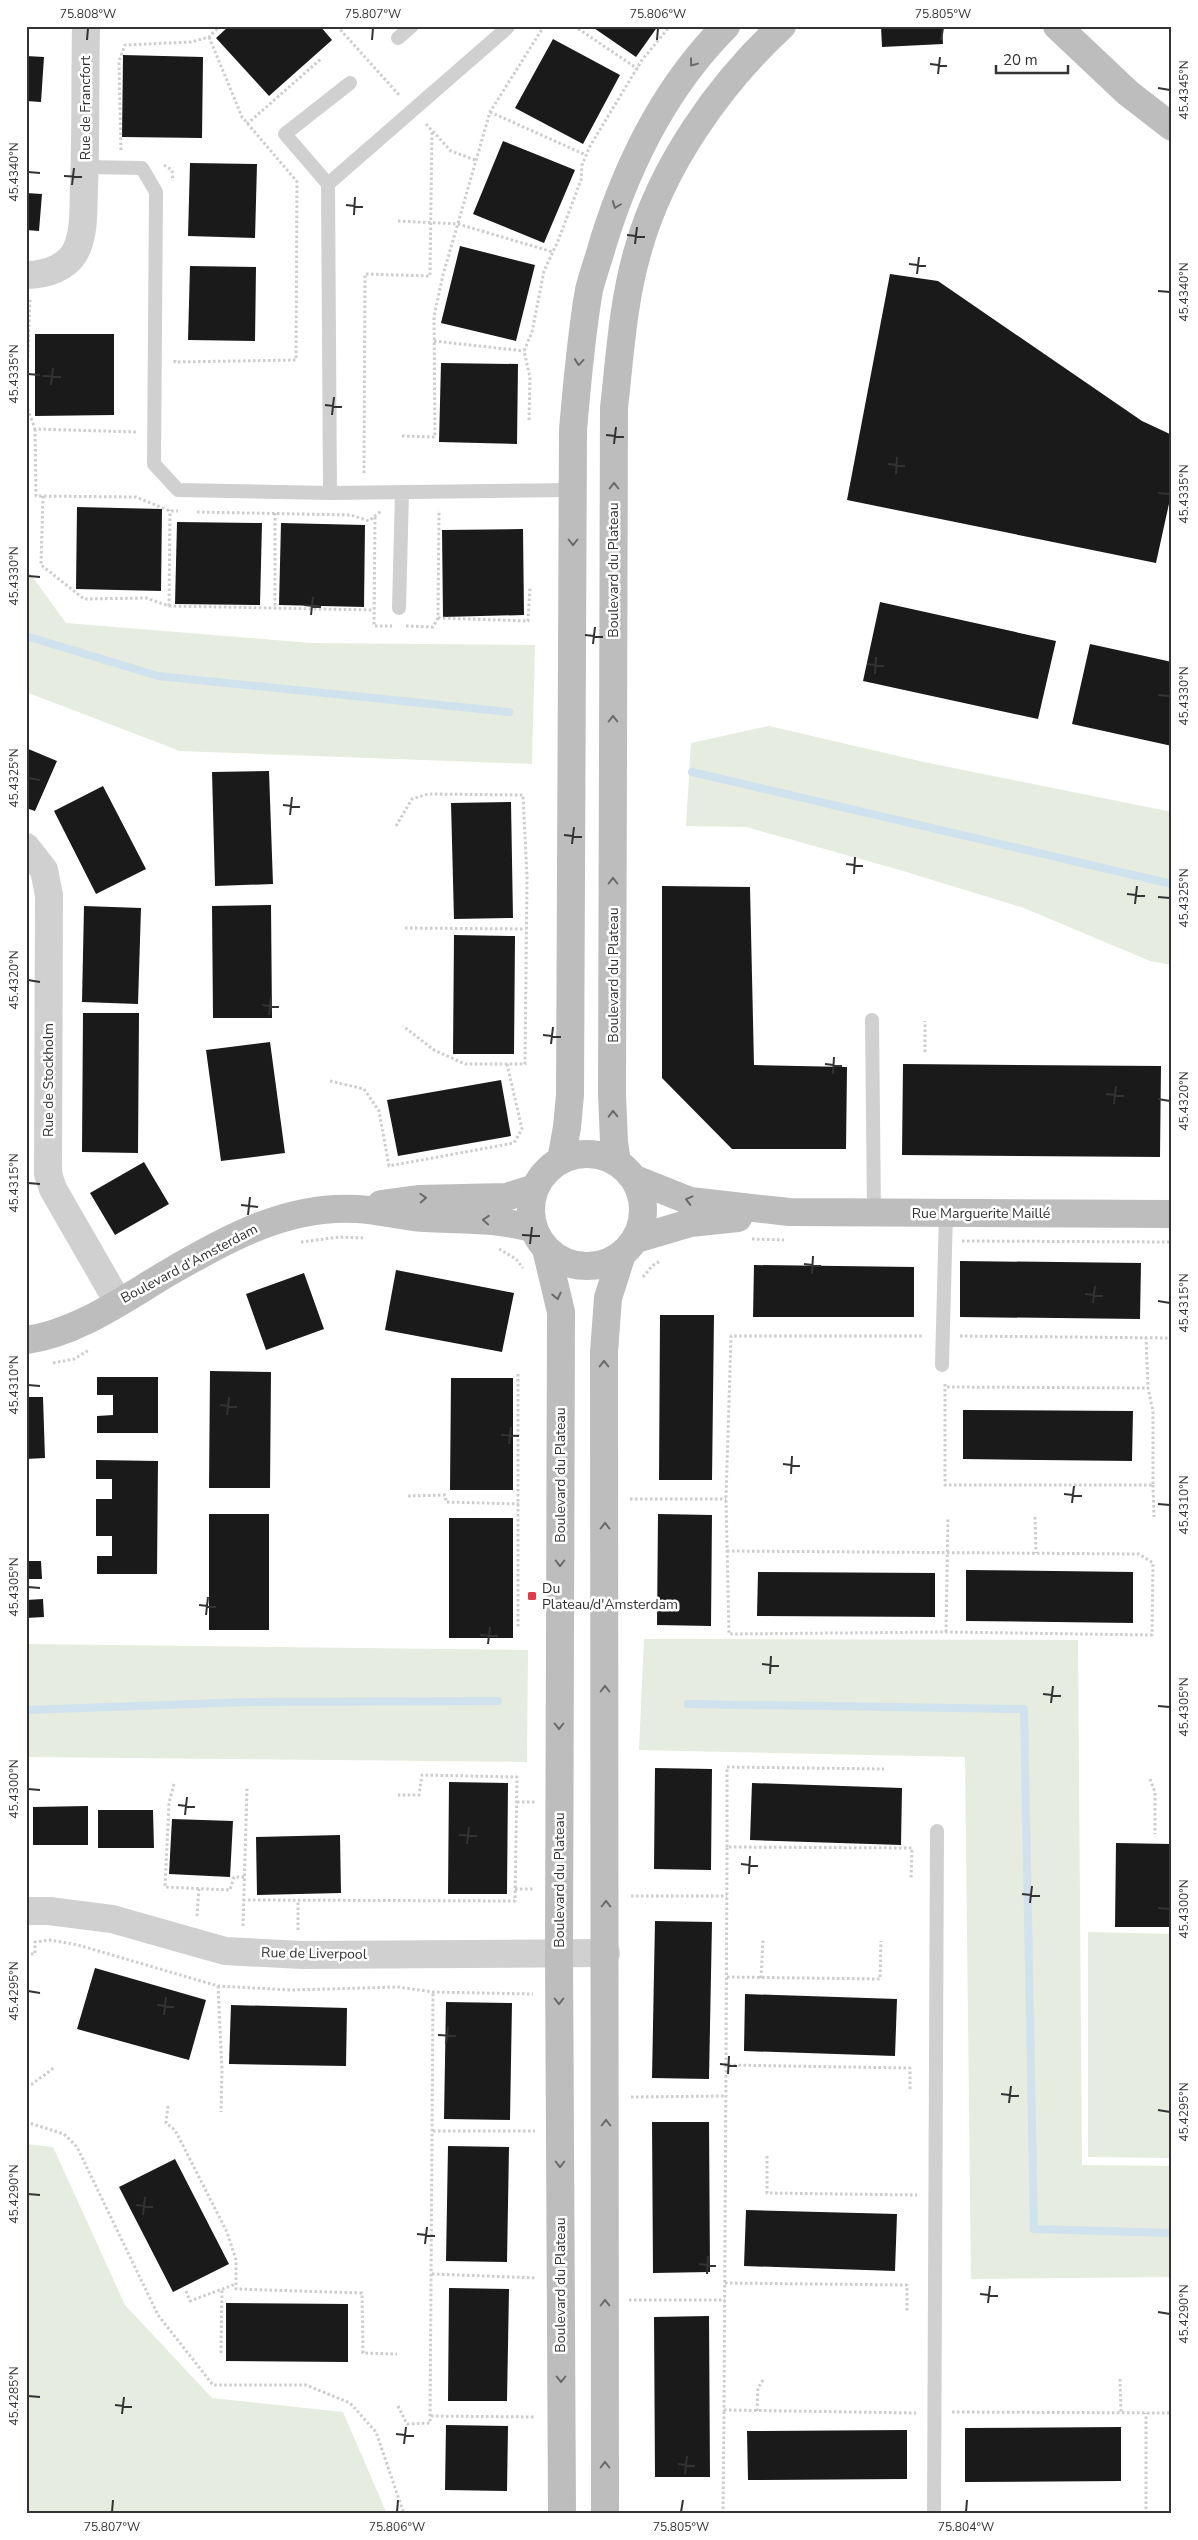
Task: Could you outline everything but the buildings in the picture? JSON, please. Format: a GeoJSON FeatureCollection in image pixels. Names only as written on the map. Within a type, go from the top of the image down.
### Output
{"type":"FeatureCollection","features":[{"type":"Feature","properties":{"kind":"main road"},"geometry":{"type":"LineString","coordinates":[[561,1160],[570,1095],[574,430],[581,340],[590,288],[609,224],[650,125],[701,52],[726,26]]}},
{"type":"Feature","properties":{"kind":"main road","name":"Boulevard du Plateau"},"geometry":{"type":"LineString","coordinates":[[626,1171],[614,1142],[612,1094],[614,418],[624,318],[638,250],[669,170],[704,116],[738,72],[782,26]]}},
{"type":"Feature","properties":{"kind":"main road"},"geometry":{"type":"LineString","coordinates":[[1057,26],[1128,93],[1172,126]]}},
{"type":"Feature","properties":{"kind":"main road"},"geometry":{"type":"LineString","coordinates":[[605,2514],[604,1352],[608,1298],[629,1246],[643,1219],[642,1198],[626,1171],[599,1155],[579,1154],[561,1160],[545,1172],[535,1188],[531,1201],[540,1239],[563,1261],[583,1266],[604,1264],[629,1246]]}},
{"type":"Feature","properties":{"kind":"main road","name":"Rue Marguerite Maillé"},"geometry":{"type":"LineString","coordinates":[[626,1171],[690,1201],[789,1212],[1172,1214]]}},
{"type":"Feature","properties":{"kind":"main road","name":"Boulevard d'Amsterdam"},"geometry":{"type":"LineString","coordinates":[[26,1340],[64,1330],[118,1302],[223,1241],[258,1225],[287,1216],[312,1211],[358,1209],[418,1199],[506,1197],[535,1188]]}},
{"type":"Feature","properties":{"kind":"main road","name":"Boulevard d'Amsterdam"},"geometry":{"type":"LineString","coordinates":[[358,1209],[414,1218],[506,1222],[540,1239]]}},
{"type":"Feature","properties":{"kind":"main road","name":"Rue Marguerite Maillé"},"geometry":{"type":"LineString","coordinates":[[629,1246],[690,1223],[789,1212]]}},
{"type":"Feature","properties":{"kind":"main road","name":"Boulevard du Plateau"},"geometry":{"type":"LineString","coordinates":[[540,1239],[561,1312],[559,1953],[562,2514]]}},
{"type":"Feature","properties":{"kind":"street","name":"Rue de Francfort"},"geometry":{"type":"LineString","coordinates":[[29,275],[50,273],[64,264],[76,250],[82,230],[85,167],[86,26]]}},
{"type":"Feature","properties":{"kind":"street","name":"Rue de Stockholm"},"geometry":{"type":"LineString","coordinates":[[26,847],[44,870],[49,895],[37,1060],[50,1182],[118,1302]]}},
{"type":"Feature","properties":{"kind":"street","name":"Rue de Liverpool"},"geometry":{"type":"LineString","coordinates":[[26,1911],[49,1911],[112,1918],[225,1951],[302,1955],[606,1953]]}},
{"type":"Feature","properties":{"kind":"lane"},"geometry":{"type":"LineString","coordinates":[[398,38],[412,26]]}},
{"type":"Feature","properties":{"kind":"lane"},"geometry":{"type":"LineString","coordinates":[[328,188],[507,28],[506,26]]}},
{"type":"Feature","properties":{"kind":"lane"},"geometry":{"type":"LineString","coordinates":[[330,493],[328,188],[284,134],[350,83]]}},
{"type":"Feature","properties":{"kind":"lane"},"geometry":{"type":"LineString","coordinates":[[85,167],[142,168],[156,192],[154,464],[178,490],[330,493],[364,491],[402,493],[574,490]]}},
{"type":"Feature","properties":{"kind":"lane"},"geometry":{"type":"LineString","coordinates":[[399,608],[402,493]]}},
{"type":"Feature","properties":{"kind":"lane"},"geometry":{"type":"LineString","coordinates":[[872,1020],[874,1212]]}},
{"type":"Feature","properties":{"kind":"lane"},"geometry":{"type":"LineString","coordinates":[[942,1365],[946,1213]]}},
{"type":"Feature","properties":{"kind":"lane"},"geometry":{"type":"LineString","coordinates":[[934,2514],[937,1831]]}},
{"type":"Feature","properties":{"kind":"path"},"geometry":{"type":"LineString","coordinates":[[129,150],[120,150],[119,61],[125,45],[191,42],[209,37],[220,26]]}},
{"type":"Feature","properties":{"kind":"path"},"geometry":{"type":"LineString","coordinates":[[402,436],[435,437],[434,316],[443,275],[474,160],[490,112],[544,26]]}},
{"type":"Feature","properties":{"kind":"path"},"geometry":{"type":"LineString","coordinates":[[574,26],[638,69]]}},
{"type":"Feature","properties":{"kind":"path"},"geometry":{"type":"LineString","coordinates":[[529,420],[530,377],[524,351],[532,332],[544,270],[582,180],[582,165],[586,154],[638,69],[670,26]]}},
{"type":"Feature","properties":{"kind":"path"},"geometry":{"type":"LineString","coordinates":[[209,37],[242,117],[297,184],[314,193],[328,188]]}},
{"type":"Feature","properties":{"kind":"path"},"geometry":{"type":"LineString","coordinates":[[248,124],[322,58]]}},
{"type":"Feature","properties":{"kind":"path"},"geometry":{"type":"LineString","coordinates":[[490,112],[586,154]]}},
{"type":"Feature","properties":{"kind":"path"},"geometry":{"type":"LineString","coordinates":[[364,491],[366,274],[430,276],[432,130]]}},
{"type":"Feature","properties":{"kind":"path"},"geometry":{"type":"LineString","coordinates":[[163,165],[172,170],[174,187]]}},
{"type":"Feature","properties":{"kind":"path"},"geometry":{"type":"LineString","coordinates":[[175,352],[175,362],[296,360],[297,184]]}},
{"type":"Feature","properties":{"kind":"path"},"geometry":{"type":"LineString","coordinates":[[398,221],[458,224],[553,252]]}},
{"type":"Feature","properties":{"kind":"path"},"geometry":{"type":"LineString","coordinates":[[29,275],[26,403],[35,429],[155,431]]}},
{"type":"Feature","properties":{"kind":"path"},"geometry":{"type":"LineString","coordinates":[[434,341],[524,351]]}},
{"type":"Feature","properties":{"kind":"path"},"geometry":{"type":"LineString","coordinates":[[169,606],[170,499],[178,490]]}},
{"type":"Feature","properties":{"kind":"path"},"geometry":{"type":"LineString","coordinates":[[275,492],[275,609]]}},
{"type":"Feature","properties":{"kind":"path"},"geometry":{"type":"LineString","coordinates":[[43,496],[41,565],[84,600],[146,598],[169,606],[373,610]]}},
{"type":"Feature","properties":{"kind":"path"},"geometry":{"type":"LineString","coordinates":[[438,618],[528,622],[530,586]]}},
{"type":"Feature","properties":{"kind":"path"},"geometry":{"type":"LineString","coordinates":[[396,826],[412,798],[428,794],[523,795],[527,876],[525,1064],[465,1064],[434,1050],[403,1026]]}},
{"type":"Feature","properties":{"kind":"path"},"geometry":{"type":"LineString","coordinates":[[405,928],[526,929]]}},
{"type":"Feature","properties":{"kind":"path"},"geometry":{"type":"LineString","coordinates":[[925,1021],[925,1052]]}},
{"type":"Feature","properties":{"kind":"path"},"geometry":{"type":"LineString","coordinates":[[330,1081],[364,1089],[380,1111],[389,1166],[514,1143],[522,1129],[507,1064]]}},
{"type":"Feature","properties":{"kind":"path"},"geometry":{"type":"LineString","coordinates":[[296,1243],[340,1237],[370,1238]]}},
{"type":"Feature","properties":{"kind":"path"},"geometry":{"type":"LineString","coordinates":[[497,1248],[516,1259],[526,1271]]}},
{"type":"Feature","properties":{"kind":"path"},"geometry":{"type":"LineString","coordinates":[[640,1282],[652,1266],[666,1256]]}},
{"type":"Feature","properties":{"kind":"path"},"geometry":{"type":"LineString","coordinates":[[728,1551],[1139,1554],[1153,1563],[1152,1635],[946,1632],[729,1634],[726,1499],[731,1336],[1172,1338]]}},
{"type":"Feature","properties":{"kind":"path"},"geometry":{"type":"LineString","coordinates":[[1146,1337],[1148,1388],[1153,1411],[1154,1517]]}},
{"type":"Feature","properties":{"kind":"path"},"geometry":{"type":"LineString","coordinates":[[49,1364],[74,1359],[91,1349]]}},
{"type":"Feature","properties":{"kind":"path"},"geometry":{"type":"LineString","coordinates":[[942,1365],[945,1388],[945,1485],[1153,1485]]}},
{"type":"Feature","properties":{"kind":"path"},"geometry":{"type":"LineString","coordinates":[[518,1374],[518,1629]]}},
{"type":"Feature","properties":{"kind":"path"},"geometry":{"type":"LineString","coordinates":[[945,1388],[1148,1388]]}},
{"type":"Feature","properties":{"kind":"path"},"geometry":{"type":"LineString","coordinates":[[408,1496],[445,1495],[446,1502],[519,1504]]}},
{"type":"Feature","properties":{"kind":"path"},"geometry":{"type":"LineString","coordinates":[[625,1499],[726,1499]]}},
{"type":"Feature","properties":{"kind":"path"},"geometry":{"type":"LineString","coordinates":[[946,1632],[948,1517]]}},
{"type":"Feature","properties":{"kind":"path"},"geometry":{"type":"LineString","coordinates":[[1035,1517],[1036,1554]]}},
{"type":"Feature","properties":{"kind":"path"},"geometry":{"type":"LineString","coordinates":[[723,2514],[726,2283],[727,1767],[884,1769]]}},
{"type":"Feature","properties":{"kind":"path"},"geometry":{"type":"LineString","coordinates":[[243,1900],[515,1901],[517,1777],[422,1775],[419,1795],[398,1795]]}},
{"type":"Feature","properties":{"kind":"path"},"geometry":{"type":"LineString","coordinates":[[1150,1779],[1155,1792],[1155,1834]]}},
{"type":"Feature","properties":{"kind":"path"},"geometry":{"type":"LineString","coordinates":[[174,1784],[169,1803],[165,1886],[230,1890],[234,1877],[244,1877]]}},
{"type":"Feature","properties":{"kind":"path"},"geometry":{"type":"LineString","coordinates":[[243,1932],[247,1788]]}},
{"type":"Feature","properties":{"kind":"path"},"geometry":{"type":"LineString","coordinates":[[517,1802],[543,1802]]}},
{"type":"Feature","properties":{"kind":"path"},"geometry":{"type":"LineString","coordinates":[[727,1847],[912,1848],[911,1880]]}},
{"type":"Feature","properties":{"kind":"path"},"geometry":{"type":"LineString","coordinates":[[197,1922],[199,1888]]}},
{"type":"Feature","properties":{"kind":"path"},"geometry":{"type":"LineString","coordinates":[[515,1889],[543,1889]]}},
{"type":"Feature","properties":{"kind":"path"},"geometry":{"type":"LineString","coordinates":[[623,1896],[727,1896]]}},
{"type":"Feature","properties":{"kind":"path"},"geometry":{"type":"LineString","coordinates":[[298,1900],[298,1932]]}},
{"type":"Feature","properties":{"kind":"path"},"geometry":{"type":"LineString","coordinates":[[761,1978],[763,1940]]}},
{"type":"Feature","properties":{"kind":"path"},"geometry":{"type":"LineString","coordinates":[[727,1977],[880,1979],[881,1941]]}},
{"type":"Feature","properties":{"kind":"path"},"geometry":{"type":"LineString","coordinates":[[218,1986],[222,2070],[221,2112]]}},
{"type":"Feature","properties":{"kind":"path"},"geometry":{"type":"LineString","coordinates":[[398,2406],[408,2424],[430,2424],[434,1992]]}},
{"type":"Feature","properties":{"kind":"path"},"geometry":{"type":"LineString","coordinates":[[726,2065],[910,2068],[910,2089]]}},
{"type":"Feature","properties":{"kind":"path"},"geometry":{"type":"LineString","coordinates":[[26,2084],[32,2084],[55,2067]]}},
{"type":"Feature","properties":{"kind":"path"},"geometry":{"type":"LineString","coordinates":[[622,2097],[725,2096]]}},
{"type":"Feature","properties":{"kind":"path"},"geometry":{"type":"LineString","coordinates":[[168,2106],[166,2123],[175,2130],[227,2232],[236,2260],[236,2289],[362,2293],[363,2352],[398,2354]]}},
{"type":"Feature","properties":{"kind":"path"},"geometry":{"type":"LineString","coordinates":[[26,2122],[64,2134],[77,2146],[158,2315],[213,2385],[306,2385],[350,2403],[376,2432],[404,2514]]}},
{"type":"Feature","properties":{"kind":"path"},"geometry":{"type":"LineString","coordinates":[[433,2131],[543,2131]]}},
{"type":"Feature","properties":{"kind":"path"},"geometry":{"type":"LineString","coordinates":[[767,2156],[766,2193],[935,2196]]}},
{"type":"Feature","properties":{"kind":"path"},"geometry":{"type":"LineString","coordinates":[[432,2274],[542,2278]]}},
{"type":"Feature","properties":{"kind":"path"},"geometry":{"type":"LineString","coordinates":[[726,2283],[907,2285],[907,2311]]}},
{"type":"Feature","properties":{"kind":"path"},"geometry":{"type":"LineString","coordinates":[[186,2291],[190,2301],[236,2284]]}},
{"type":"Feature","properties":{"kind":"path"},"geometry":{"type":"LineString","coordinates":[[221,2353],[222,2289]]}},
{"type":"Feature","properties":{"kind":"path"},"geometry":{"type":"LineString","coordinates":[[621,2300],[725,2300]]}},
{"type":"Feature","properties":{"kind":"path"},"geometry":{"type":"LineString","coordinates":[[1120,2379],[1121,2413]]}},
{"type":"Feature","properties":{"kind":"path"},"geometry":{"type":"LineString","coordinates":[[757,2411],[758,2388],[763,2380]]}},
{"type":"Feature","properties":{"kind":"path"},"geometry":{"type":"LineString","coordinates":[[724,2410],[916,2413],[1172,2413]]}},
{"type":"Feature","properties":{"kind":"path"},"geometry":{"type":"LineString","coordinates":[[916,2413],[916,2422]]}},
{"type":"Feature","properties":{"kind":"path"},"geometry":{"type":"LineString","coordinates":[[1146,2413],[1146,2514]]}},
{"type":"Feature","properties":{"kind":"path"},"geometry":{"type":"LineString","coordinates":[[431,2416],[542,2417]]}},
{"type":"Feature","properties":{"kind":"shaded area"},"geometry":{"type":"Polygon","coordinates":[[[26,568],[66,623],[311,643],[535,645],[532,764],[180,751],[26,692],[26,568]]]}},
{"type":"Feature","properties":{"kind":"shaded area"},"geometry":{"type":"Polygon","coordinates":[[[769,726],[924,762],[1172,812],[1172,965],[1150,961],[1024,908],[900,870],[746,827],[686,826],[691,743],[769,726]]]}},
{"type":"Feature","properties":{"kind":"shaded area"},"geometry":{"type":"Polygon","coordinates":[[[644,1639],[1078,1640],[1082,2165],[1172,2166],[1172,2277],[971,2279],[965,1757],[639,1750],[644,1639]]]}},
{"type":"Feature","properties":{"kind":"shaded area"},"geometry":{"type":"Polygon","coordinates":[[[26,1644],[528,1650],[527,1762],[26,1757],[26,1644]]]}},
{"type":"Feature","properties":{"kind":"shaded area"},"geometry":{"type":"Polygon","coordinates":[[[1088,1932],[1172,1934],[1172,2158],[1088,2157],[1088,1932]]]}},
{"type":"Feature","properties":{"kind":"shaded area"},"geometry":{"type":"Polygon","coordinates":[[[26,2144],[53,2147],[125,2305],[212,2398],[343,2412],[387,2514],[26,2514],[26,2144]]]}},
{"type":"Feature","properties":{"kind":"waterway"},"geometry":{"type":"LineString","coordinates":[[26,636],[158,676],[509,712]]}},
{"type":"Feature","properties":{"kind":"waterway"},"geometry":{"type":"LineString","coordinates":[[692,772],[1172,884]]}},
{"type":"Feature","properties":{"kind":"waterway"},"geometry":{"type":"LineString","coordinates":[[26,1710],[248,1702],[498,1701]]}},
{"type":"Feature","properties":{"kind":"waterway"},"geometry":{"type":"LineString","coordinates":[[688,1704],[1024,1709],[1034,2229],[1172,2233]]}},
{"type":"Feature","properties":{"kind":"place","name":"Du Plateau/d'Amsterdam"},"geometry":{"type":"Point","coordinates":[532,1596]}}]}
